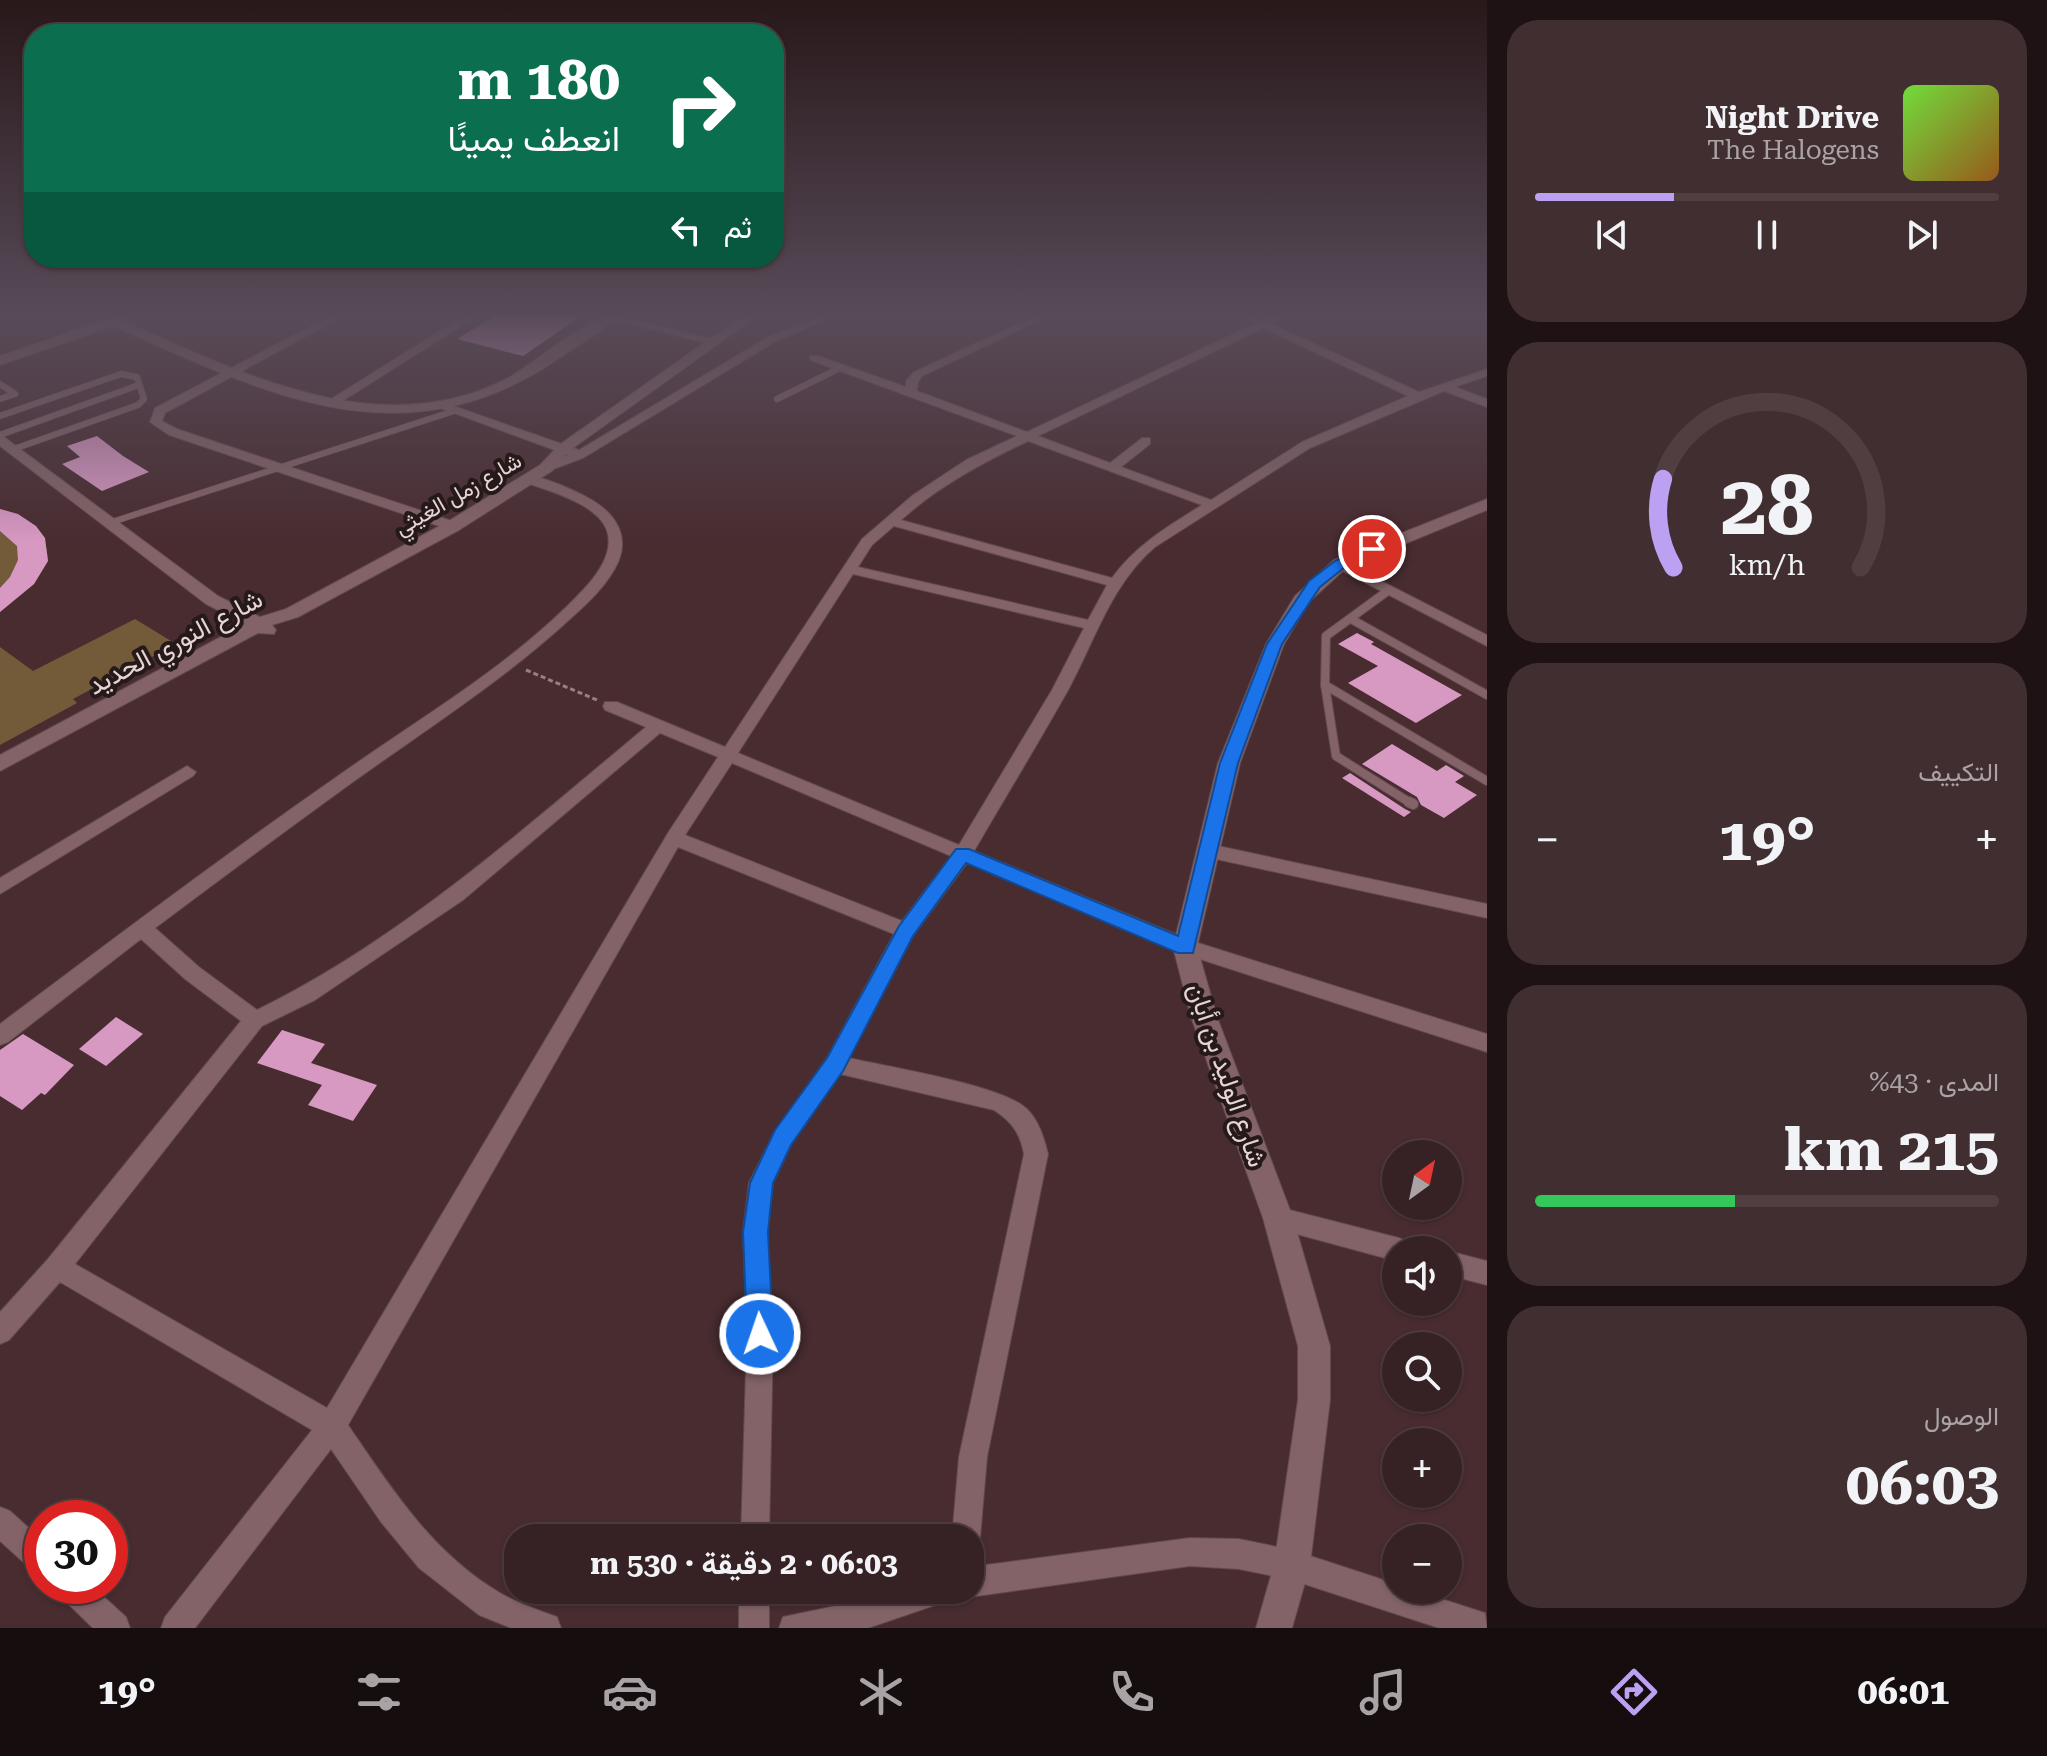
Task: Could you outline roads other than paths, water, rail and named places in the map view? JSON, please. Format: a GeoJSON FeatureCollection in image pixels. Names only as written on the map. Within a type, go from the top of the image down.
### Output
{"type":"FeatureCollection","features":[{"type":"Feature","properties":{"kind":"street"},"geometry":{"type":"LineString","coordinates":[[198,390],[159,411],[156,422],[173,432],[453,526]]}},
{"type":"Feature","properties":{"kind":"street"},"geometry":{"type":"LineString","coordinates":[[286,390],[329,404],[447,409],[579,455]]}},
{"type":"Feature","properties":{"kind":"street"},"geometry":{"type":"LineString","coordinates":[[329,404],[352,390]]}},
{"type":"Feature","properties":{"kind":"street"},"geometry":{"type":"LineString","coordinates":[[447,409],[493,390]]}},
{"type":"Feature","properties":{"kind":"street","name":"شارع زمل الغيثي"},"geometry":{"type":"LineString","coordinates":[[292,613],[453,526],[529,479],[546,468],[564,448],[647,390]]}},
{"type":"Feature","properties":{"kind":"street"},"geometry":{"type":"LineString","coordinates":[[670,390],[680,394]]}},
{"type":"Feature","properties":{"kind":"street"},"geometry":{"type":"LineString","coordinates":[[546,468],[579,455],[687,390]]}},
{"type":"Feature","properties":{"kind":"street"},"geometry":{"type":"LineString","coordinates":[[902,390],[1210,504]]}},
{"type":"Feature","properties":{"kind":"street"},"geometry":{"type":"LineString","coordinates":[[176,1628],[332,1426],[674,838],[867,542],[948,476],[1121,390]]}},
{"type":"Feature","properties":{"kind":"street"},"geometry":{"type":"LineString","coordinates":[[1405,390],[1418,396]]}},
{"type":"Feature","properties":{"kind":"street"},"geometry":{"type":"LineString","coordinates":[[755,1524],[760,1334],[755,1232],[761,1183],[783,1138],[835,1064],[906,931],[963,854],[1094,626],[1115,583],[1133,558],[1210,504],[1306,445],[1435,390]]}},
{"type":"Feature","properties":{"kind":"street"},"geometry":{"type":"LineString","coordinates":[[1452,390],[1487,403]]}},
{"type":"Feature","properties":{"kind":"street"},"geometry":{"type":"LineString","coordinates":[[5,441],[212,600],[216,610],[257,631]]}},
{"type":"Feature","properties":{"kind":"street"},"geometry":{"type":"LineString","coordinates":[[1114,466],[1146,441]]}},
{"type":"Feature","properties":{"kind":"street"},"geometry":{"type":"LineString","coordinates":[[0,1036],[142,928],[506,662],[584,597],[602,577],[616,548],[614,534],[601,512],[529,479]]}},
{"type":"Feature","properties":{"kind":"street","name":"شارع الوليد بن أبان"},"geometry":{"type":"LineString","coordinates":[[1274,1628],[1292,1565],[1315,1368],[1308,1317],[1278,1218],[1204,1017],[1185,947],[1229,763],[1275,644],[1301,600],[1340,564],[1487,504]]}},
{"type":"Feature","properties":{"kind":"street"},"geometry":{"type":"LineString","coordinates":[[890,521],[1115,583]]}},
{"type":"Feature","properties":{"kind":"street"},"geometry":{"type":"LineString","coordinates":[[1340,564],[1487,641]]}},
{"type":"Feature","properties":{"kind":"street"},"geometry":{"type":"LineString","coordinates":[[848,569],[1094,626]]}},
{"type":"Feature","properties":{"kind":"street","name":"شارع النوري الحديد"},"geometry":{"type":"LineString","coordinates":[[0,764],[292,613]]}},
{"type":"Feature","properties":{"kind":"street","name":"شارع النوري الحديد"},"geometry":{"type":"LineString","coordinates":[[0,777],[257,631]]}},
{"type":"Feature","properties":{"kind":"street"},"geometry":{"type":"LineString","coordinates":[[611,706],[1185,947],[1487,1043]]}},
{"type":"Feature","properties":{"kind":"street"},"geometry":{"type":"LineString","coordinates":[[0,1331],[57,1267],[255,1020],[308,994],[456,895],[658,726]]}},
{"type":"Feature","properties":{"kind":"street"},"geometry":{"type":"LineString","coordinates":[[0,887],[187,772]]}},
{"type":"Feature","properties":{"kind":"street"},"geometry":{"type":"LineString","coordinates":[[674,838],[906,931]]}},
{"type":"Feature","properties":{"kind":"street"},"geometry":{"type":"LineString","coordinates":[[1209,851],[1487,911]]}},
{"type":"Feature","properties":{"kind":"street"},"geometry":{"type":"LineString","coordinates":[[142,928],[192,973],[255,1020]]}},
{"type":"Feature","properties":{"kind":"street"},"geometry":{"type":"LineString","coordinates":[[835,1064],[999,1102],[1022,1115],[1032,1130],[1036,1154],[973,1457],[967,1524]]}},
{"type":"Feature","properties":{"kind":"street"},"geometry":{"type":"LineString","coordinates":[[1278,1218],[1382,1246]]}},
{"type":"Feature","properties":{"kind":"street"},"geometry":{"type":"LineString","coordinates":[[57,1267],[332,1426],[391,1512],[429,1558],[490,1604],[546,1628]]}},
{"type":"Feature","properties":{"kind":"street"},"geometry":{"type":"LineString","coordinates":[[1462,1267],[1487,1273]]}},
{"type":"Feature","properties":{"kind":"street"},"geometry":{"type":"LineString","coordinates":[[0,1521],[24,1543]]}},
{"type":"Feature","properties":{"kind":"street"},"geometry":{"type":"LineString","coordinates":[[984,1580],[1190,1552],[1239,1554],[1292,1565],[1485,1628]]}},
{"type":"Feature","properties":{"kind":"street"},"geometry":{"type":"LineString","coordinates":[[89,1604],[115,1628]]}},
{"type":"Feature","properties":{"kind":"street"},"geometry":{"type":"LineString","coordinates":[[754,1604],[754,1628]]}},
{"type":"Feature","properties":{"kind":"street"},"geometry":{"type":"LineString","coordinates":[[794,1628],[859,1616],[896,1604]]}},
{"type":"Feature","properties":{"kind":"lane"},"geometry":{"type":"LineString","coordinates":[[0,399],[15,394],[9,390]]}},
{"type":"Feature","properties":{"kind":"lane"},"geometry":{"type":"LineString","coordinates":[[0,416],[75,390]]}},
{"type":"Feature","properties":{"kind":"lane"},"geometry":{"type":"LineString","coordinates":[[5,441],[127,390]]}},
{"type":"Feature","properties":{"kind":"lane"},"geometry":{"type":"LineString","coordinates":[[5,441],[133,408],[144,399],[141,390]]}},
{"type":"Feature","properties":{"kind":"lane"},"geometry":{"type":"LineString","coordinates":[[777,399],[795,390]]}},
{"type":"Feature","properties":{"kind":"lane"},"geometry":{"type":"LineString","coordinates":[[112,522],[447,409]]}},
{"type":"Feature","properties":{"kind":"lane"},"geometry":{"type":"LineString","coordinates":[[1389,590],[1326,636],[1325,685],[1336,756],[1413,804]]}},
{"type":"Feature","properties":{"kind":"lane"},"geometry":{"type":"LineString","coordinates":[[1351,619],[1487,695]]}},
{"type":"Feature","properties":{"kind":"lane"},"geometry":{"type":"LineString","coordinates":[[1325,685],[1487,781]]}}]}
